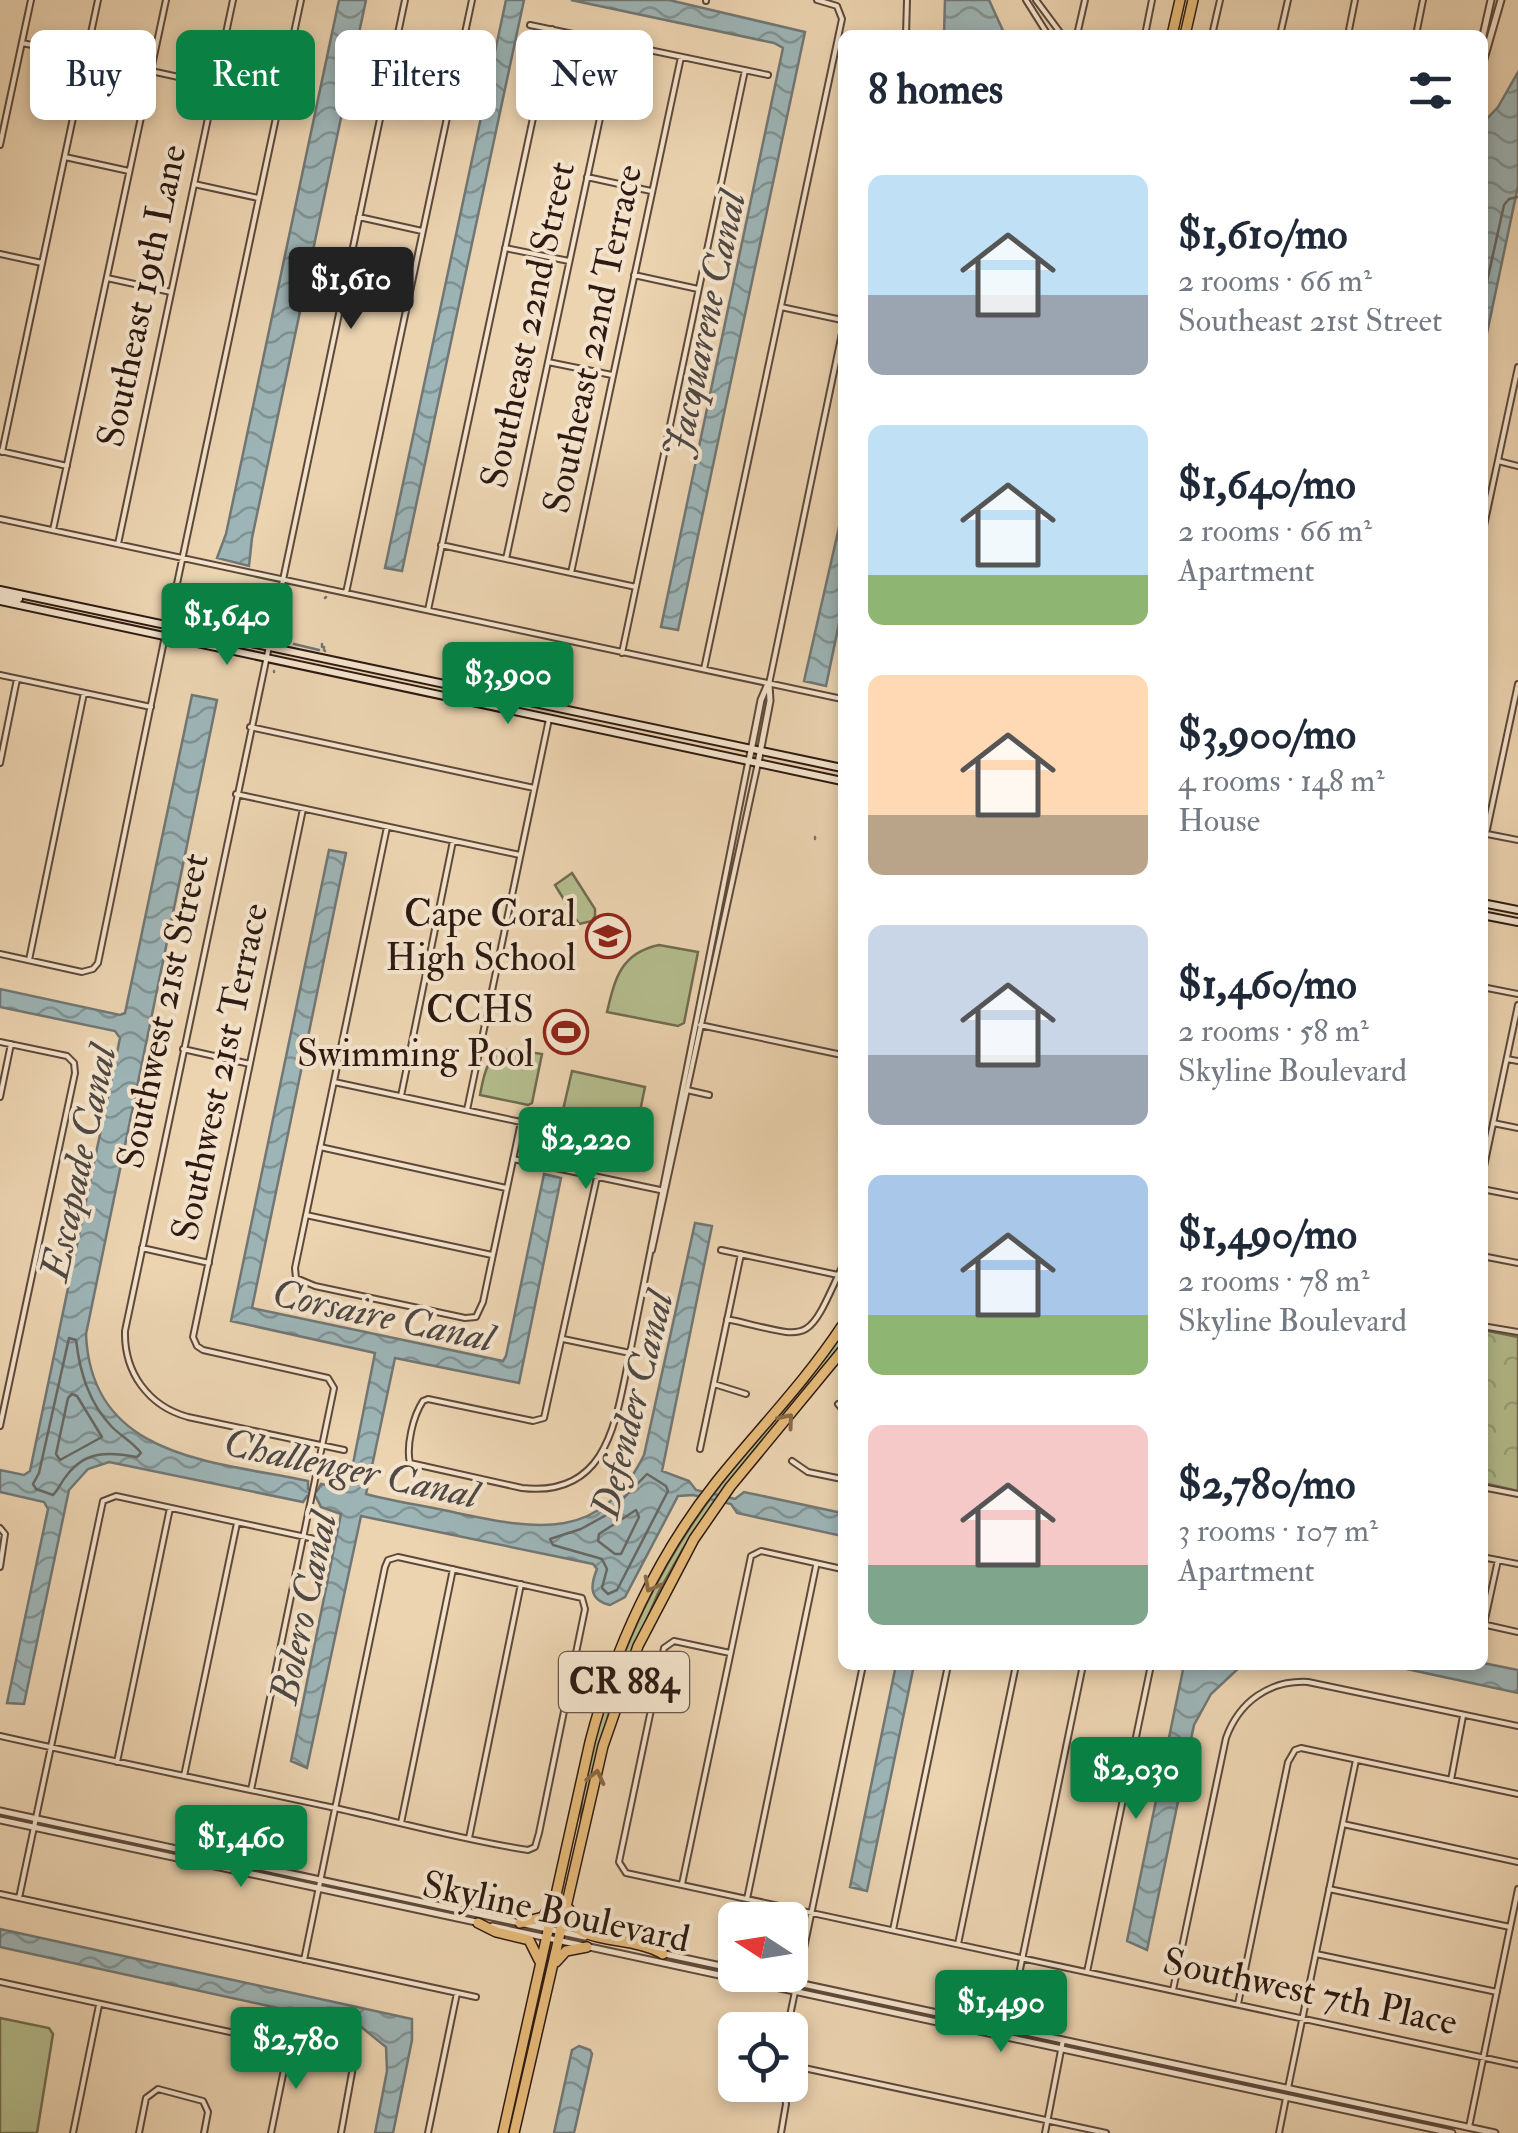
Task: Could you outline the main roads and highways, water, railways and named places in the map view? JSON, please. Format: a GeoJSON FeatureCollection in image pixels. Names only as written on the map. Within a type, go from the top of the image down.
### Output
{"type":"FeatureCollection","features":[{"type":"Feature","properties":{"kind":"highway"},"geometry":{"type":"LineString","coordinates":[[1173,30],[1180,0]]}},
{"type":"Feature","properties":{"kind":"highway"},"geometry":{"type":"LineString","coordinates":[[1187,30],[1193,0]]}},
{"type":"Feature","properties":{"kind":"highway"},"geometry":{"type":"LineString","coordinates":[[809,1372],[838,1324]]}},
{"type":"Feature","properties":{"kind":"highway","name":"CR 884"},"geometry":{"type":"LineString","coordinates":[[514,2133],[577,1797],[599,1710],[625,1640],[664,1562],[702,1502],[838,1332]]}},
{"type":"Feature","properties":{"kind":"highway","name":"CR 884"},"geometry":{"type":"LineString","coordinates":[[503,2133],[540,1968],[574,1872],[606,1736],[624,1682],[660,1600],[714,1509],[838,1356]]}},
{"type":"Feature","properties":{"kind":"highway"},"geometry":{"type":"LineString","coordinates":[[520,1923],[536,1920],[549,1908],[577,1797]]}},
{"type":"Feature","properties":{"kind":"highway"},"geometry":{"type":"LineString","coordinates":[[574,1872],[569,1910],[576,1927],[664,1954]]}},
{"type":"Feature","properties":{"kind":"highway"},"geometry":{"type":"LineString","coordinates":[[478,1923],[529,1940],[540,1968]]}},
{"type":"Feature","properties":{"kind":"highway"},"geometry":{"type":"LineString","coordinates":[[529,2066],[558,1959],[570,1949],[587,1946]]}},
{"type":"Feature","properties":{"kind":"main road"},"geometry":{"type":"LineString","coordinates":[[0,596],[44,600],[838,766]]}},
{"type":"Feature","properties":{"kind":"main road"},"geometry":{"type":"LineString","coordinates":[[0,596],[166,636],[838,781]]}},
{"type":"Feature","properties":{"kind":"main road"},"geometry":{"type":"LineString","coordinates":[[1488,904],[1518,910]]}},
{"type":"Feature","properties":{"kind":"main road"},"geometry":{"type":"LineString","coordinates":[[1488,916],[1518,922]]}},
{"type":"Feature","properties":{"kind":"water"},"geometry":{"type":"Polygon","coordinates":[[[339,0],[366,0],[360,30],[335,30],[335,120],[341,120],[249,566],[217,558],[226,534],[339,0]]]}},
{"type":"Feature","properties":{"kind":"water"},"geometry":{"type":"Polygon","coordinates":[[[506,0],[524,0],[402,571],[385,568],[480,120],[496,120],[496,47],[506,0]]]}},
{"type":"Feature","properties":{"kind":"water"},"geometry":{"type":"Polygon","coordinates":[[[571,0],[669,0],[805,32],[678,630],[661,627],[783,48],[571,0]]]}},
{"type":"Feature","properties":{"kind":"water"},"geometry":{"type":"Polygon","coordinates":[[[945,0],[989,0],[1003,30],[944,30],[945,0]]]}},
{"type":"Feature","properties":{"kind":"water"},"geometry":{"type":"Polygon","coordinates":[[[1518,72],[1518,186],[1488,328],[1488,118],[1518,72]]]}},
{"type":"Feature","properties":{"kind":"water"},"geometry":{"type":"Polygon","coordinates":[[[838,532],[838,628],[826,686],[804,681],[838,532]]]}},
{"type":"Feature","properties":{"kind":"water"},"geometry":{"type":"Polygon","coordinates":[[[192,695],[217,700],[86,1334],[93,1375],[110,1407],[134,1430],[164,1447],[198,1459],[308,1481],[308,1489],[317,1491],[321,1484],[342,1488],[349,1484],[375,1353],[231,1321],[329,850],[346,853],[252,1308],[503,1361],[544,1174],[561,1178],[519,1383],[395,1358],[366,1494],[487,1519],[540,1525],[587,1516],[608,1503],[627,1483],[644,1455],[695,1223],[712,1226],[662,1471],[689,1481],[696,1490],[735,1499],[744,1492],[838,1512],[838,1535],[737,1513],[731,1504],[693,1495],[678,1496],[625,1597],[610,1605],[595,1596],[592,1587],[597,1569],[593,1564],[361,1516],[307,1768],[291,1761],[341,1514],[321,1507],[316,1497],[307,1496],[303,1502],[109,1462],[88,1469],[69,1490],[24,1704],[7,1703],[48,1509],[44,1502],[0,1492],[0,1470],[24,1475],[30,1471],[120,1038],[115,1031],[0,1007],[0,989],[125,1013],[192,695]]]}},
{"type":"Feature","properties":{"kind":"water"},"geometry":{"type":"Polygon","coordinates":[[[559,1016],[580,1024],[577,1038],[570,1037],[568,1046],[547,1042],[552,1018],[559,1016]]]}},
{"type":"Feature","properties":{"kind":"water"},"geometry":{"type":"Polygon","coordinates":[[[1488,1664],[1518,1670],[1518,1693],[1411,1670],[1488,1670],[1488,1664]]]}},
{"type":"Feature","properties":{"kind":"water"},"geometry":{"type":"Polygon","coordinates":[[[895,1670],[913,1670],[867,1891],[850,1887],[895,1670]]]}},
{"type":"Feature","properties":{"kind":"water"},"geometry":{"type":"Polygon","coordinates":[[[1183,1670],[1237,1670],[1211,1694],[1194,1725],[1147,1950],[1127,1941],[1183,1670]]]}},
{"type":"Feature","properties":{"kind":"water"},"geometry":{"type":"Polygon","coordinates":[[[0,1929],[412,2019],[412,2040],[393,2133],[375,2133],[387,2071],[386,2047],[360,2026],[0,1947],[0,1929]]]}},
{"type":"Feature","properties":{"kind":"water"},"geometry":{"type":"Polygon","coordinates":[[[579,2046],[592,2054],[574,2133],[554,2133],[572,2050],[579,2046]]]}},
{"type":"Feature","properties":{"kind":"waterway"},"geometry":{"type":"LineString","coordinates":[[280,630],[284,606]]}},
{"type":"Feature","properties":{"kind":"waterway"},"geometry":{"type":"LineString","coordinates":[[294,644],[319,650]]}},
{"type":"Feature","properties":{"kind":"place","name":"Cape Coral High School"},"geometry":{"type":"Point","coordinates":[608,936]}},
{"type":"Feature","properties":{"kind":"place","name":"CCHS Swimming Pool"},"geometry":{"type":"Point","coordinates":[566,1032]}},
{"type":"Feature","properties":{"kind":"water label","name":"Jacquarene Canal"},"geometry":{"type":"Point","coordinates":[705,325]}},
{"type":"Feature","properties":{"kind":"water label","name":"Escapade Canal"},"geometry":{"type":"Point","coordinates":[79,1163]}},
{"type":"Feature","properties":{"kind":"water label","name":"Corsaire Canal"},"geometry":{"type":"Point","coordinates":[383,1316]}},
{"type":"Feature","properties":{"kind":"water label","name":"Defender Canal"},"geometry":{"type":"Point","coordinates":[633,1405]}},
{"type":"Feature","properties":{"kind":"water label","name":"Challenger Canal"},"geometry":{"type":"Point","coordinates":[351,1469]}},
{"type":"Feature","properties":{"kind":"water label","name":"Bolero Canal"},"geometry":{"type":"Point","coordinates":[304,1608]}}]}
